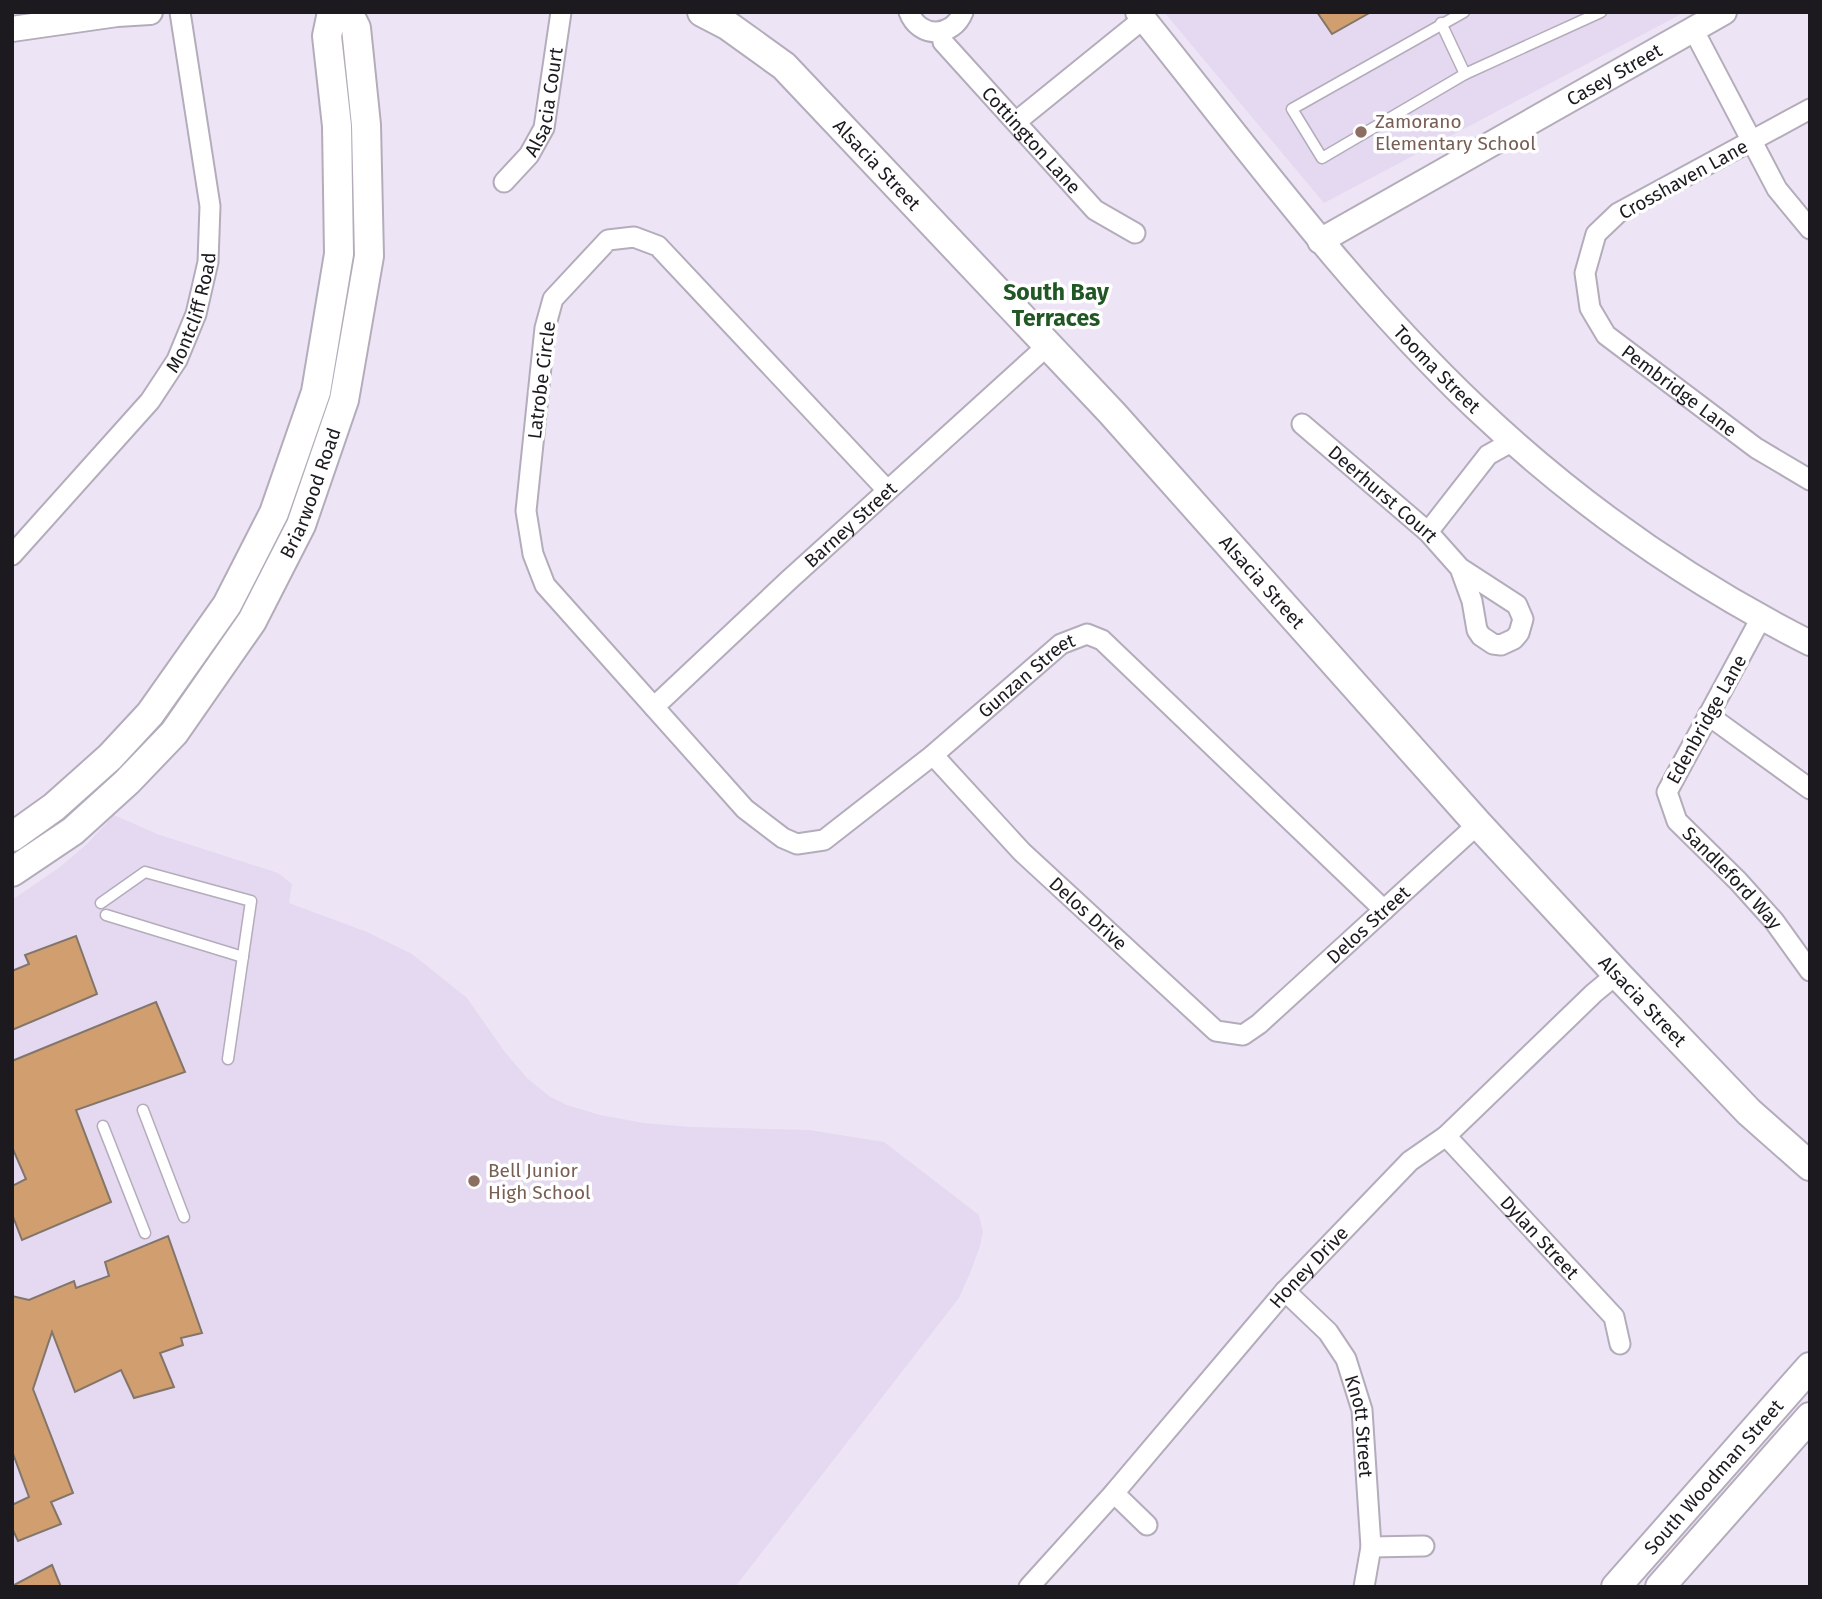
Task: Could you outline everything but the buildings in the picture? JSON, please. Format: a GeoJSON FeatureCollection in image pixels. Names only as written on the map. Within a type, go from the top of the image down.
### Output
{"type":"FeatureCollection","features":[{"type":"Feature","properties":{"kind":"main road","name":"Briarwood Road"},"geometry":{"type":"LineString","coordinates":[[12,837],[54,807],[112,754],[150,714],[227,605],[274,513],[316,392],[339,254],[337,126],[327,36],[332,12]]}},
{"type":"Feature","properties":{"kind":"main road","name":"Briarwood Road"},"geometry":{"type":"LineString","coordinates":[[12,872],[73,831],[127,782],[174,733],[252,621],[301,525],[344,400],[369,256],[366,125],[356,28],[348,12]]}},
{"type":"Feature","properties":{"kind":"main road","name":"Alsacia Street"},"geometry":{"type":"LineString","coordinates":[[702,12],[727,25],[784,66],[1112,413],[1478,824],[1617,974],[1749,1112],[1810,1167]]}},
{"type":"Feature","properties":{"kind":"main road"},"geometry":{"type":"LineString","coordinates":[[73,831],[69,817],[108,780],[112,754]]}},
{"type":"Feature","properties":{"kind":"main road","name":"South Woodman Street"},"geometry":{"type":"LineString","coordinates":[[1616,1587],[1810,1367]]}},
{"type":"Feature","properties":{"kind":"main road","name":"South Woodman Street"},"geometry":{"type":"LineString","coordinates":[[1660,1587],[1810,1418]]}},
{"type":"Feature","properties":{"kind":"street"},"geometry":{"type":"LineString","coordinates":[[12,29],[150,12]]}},
{"type":"Feature","properties":{"kind":"street","name":"Montcliff Road"},"geometry":{"type":"LineString","coordinates":[[12,555],[150,401],[177,360],[196,314],[208,262],[210,206],[180,12]]}},
{"type":"Feature","properties":{"kind":"street","name":"Alsacia Court"},"geometry":{"type":"LineString","coordinates":[[505,182],[529,155],[544,128],[561,12]]}},
{"type":"Feature","properties":{"kind":"street"},"geometry":{"type":"LineString","coordinates":[[909,12],[916,25],[924,30],[942,32],[957,24],[963,12]]}},
{"type":"Feature","properties":{"kind":"street","name":"Casey Street"},"geometry":{"type":"LineString","coordinates":[[1320,241],[1724,12]]}},
{"type":"Feature","properties":{"kind":"street"},"geometry":{"type":"LineString","coordinates":[[1017,121],[1141,16]]}},
{"type":"Feature","properties":{"kind":"street","name":"Tooma Street"},"geometry":{"type":"LineString","coordinates":[[1141,16],[1320,241],[1436,368],[1513,442],[1588,504],[1657,554],[1761,618],[1810,643]]}},
{"type":"Feature","properties":{"kind":"street"},"geometry":{"type":"LineString","coordinates":[[1693,29],[1777,189],[1810,229]]}},
{"type":"Feature","properties":{"kind":"street","name":"Cottington Lane"},"geometry":{"type":"LineString","coordinates":[[942,32],[943,42],[1095,210],[1135,233]]}},
{"type":"Feature","properties":{"kind":"street","name":"Crosshaven Lane"},"geometry":{"type":"LineString","coordinates":[[1585,273],[1596,234],[1618,213],[1810,109]]}},
{"type":"Feature","properties":{"kind":"street","name":"Latrobe Circle"},"geometry":{"type":"LineString","coordinates":[[745,809],[545,585],[533,554],[526,511],[545,328],[553,299],[608,240],[634,237],[658,246],[887,491]]}},
{"type":"Feature","properties":{"kind":"street","name":"Pembridge Lane"},"geometry":{"type":"LineString","coordinates":[[1585,273],[1590,308],[1606,335],[1756,448],[1810,480]]}},
{"type":"Feature","properties":{"kind":"street","name":"Barney Street"},"geometry":{"type":"LineString","coordinates":[[654,707],[1047,346]]}},
{"type":"Feature","properties":{"kind":"street","name":"Deerhurst Court"},"geometry":{"type":"LineString","coordinates":[[1302,424],[1428,532],[1460,568]]}},
{"type":"Feature","properties":{"kind":"street"},"geometry":{"type":"LineString","coordinates":[[1428,532],[1488,455],[1513,442]]}},
{"type":"Feature","properties":{"kind":"street","name":"Edenbridge Lane"},"geometry":{"type":"LineString","coordinates":[[1677,821],[1670,808],[1667,792],[1761,618]]}},
{"type":"Feature","properties":{"kind":"street","name":"Gunzan Street"},"geometry":{"type":"LineString","coordinates":[[745,809],[783,838],[797,844],[824,840],[933,755],[1061,644],[1087,634],[1102,640],[1384,910]]}},
{"type":"Feature","properties":{"kind":"street"},"geometry":{"type":"LineString","coordinates":[[1709,715],[1810,789]]}},
{"type":"Feature","properties":{"kind":"street","name":"Delos Drive"},"geometry":{"type":"LineString","coordinates":[[933,755],[1022,852],[1216,1031],[1243,1035],[1259,1024]]}},
{"type":"Feature","properties":{"kind":"street","name":"Sandleford Way"},"geometry":{"type":"LineString","coordinates":[[1677,821],[1774,921],[1810,971]]}},
{"type":"Feature","properties":{"kind":"street","name":"Delos Street"},"geometry":{"type":"LineString","coordinates":[[1259,1024],[1478,824]]}},
{"type":"Feature","properties":{"kind":"street","name":"Honey Drive"},"geometry":{"type":"LineString","coordinates":[[1029,1587],[1114,1493],[1285,1291],[1410,1161],[1446,1136],[1617,974]]}},
{"type":"Feature","properties":{"kind":"street","name":"Dylan Street"},"geometry":{"type":"LineString","coordinates":[[1446,1136],[1614,1317],[1620,1344]]}},
{"type":"Feature","properties":{"kind":"street","name":"Knott Street"},"geometry":{"type":"LineString","coordinates":[[1285,1291],[1328,1332],[1346,1359],[1362,1410],[1371,1547],[1364,1587]]}},
{"type":"Feature","properties":{"kind":"street"},"geometry":{"type":"LineString","coordinates":[[1114,1493],[1147,1525]]}},
{"type":"Feature","properties":{"kind":"street"},"geometry":{"type":"LineString","coordinates":[[1371,1547],[1424,1546]]}},
{"type":"Feature","properties":{"kind":"lane"},"geometry":{"type":"LineString","coordinates":[[1464,12],[1292,109],[1322,158],[1465,74],[1601,12]]}},
{"type":"Feature","properties":{"kind":"lane"},"geometry":{"type":"LineString","coordinates":[[1441,23],[1465,74]]}},
{"type":"Feature","properties":{"kind":"lane"},"geometry":{"type":"LineString","coordinates":[[101,903],[145,872],[251,901],[228,1059]]}},
{"type":"Feature","properties":{"kind":"lane"},"geometry":{"type":"LineString","coordinates":[[106,915],[243,957]]}},
{"type":"Feature","properties":{"kind":"lane"},"geometry":{"type":"LineString","coordinates":[[144,1110],[184,1217]]}},
{"type":"Feature","properties":{"kind":"lane"},"geometry":{"type":"LineString","coordinates":[[103,1126],[145,1233]]}},
{"type":"Feature","properties":{"kind":"shaded area","name":"Zamorano Elementary School"},"geometry":{"type":"Polygon","coordinates":[[[1164,12],[1685,12],[1324,203],[1164,12]]]}},
{"type":"Feature","properties":{"kind":"shaded area","name":"Bell Junior High School"},"geometry":{"type":"Polygon","coordinates":[[[114,815],[157,834],[278,873],[292,884],[289,903],[367,932],[412,954],[467,998],[504,1051],[527,1078],[549,1096],[567,1105],[600,1115],[644,1123],[809,1130],[884,1142],[979,1215],[983,1232],[980,1246],[959,1298],[735,1587],[12,1587],[12,900],[60,867],[87,844],[114,815]]]}},
{"type":"Feature","properties":{"kind":"place","name":"Zamorano Elementary School"},"geometry":{"type":"Point","coordinates":[1361,132]}},
{"type":"Feature","properties":{"kind":"place","name":"Bell Junior High School"},"geometry":{"type":"Point","coordinates":[474,1181]}},
{"type":"Feature","properties":{"kind":"district","name":"South Bay Terraces"},"geometry":{"type":"Point","coordinates":[1056,305]}}]}
